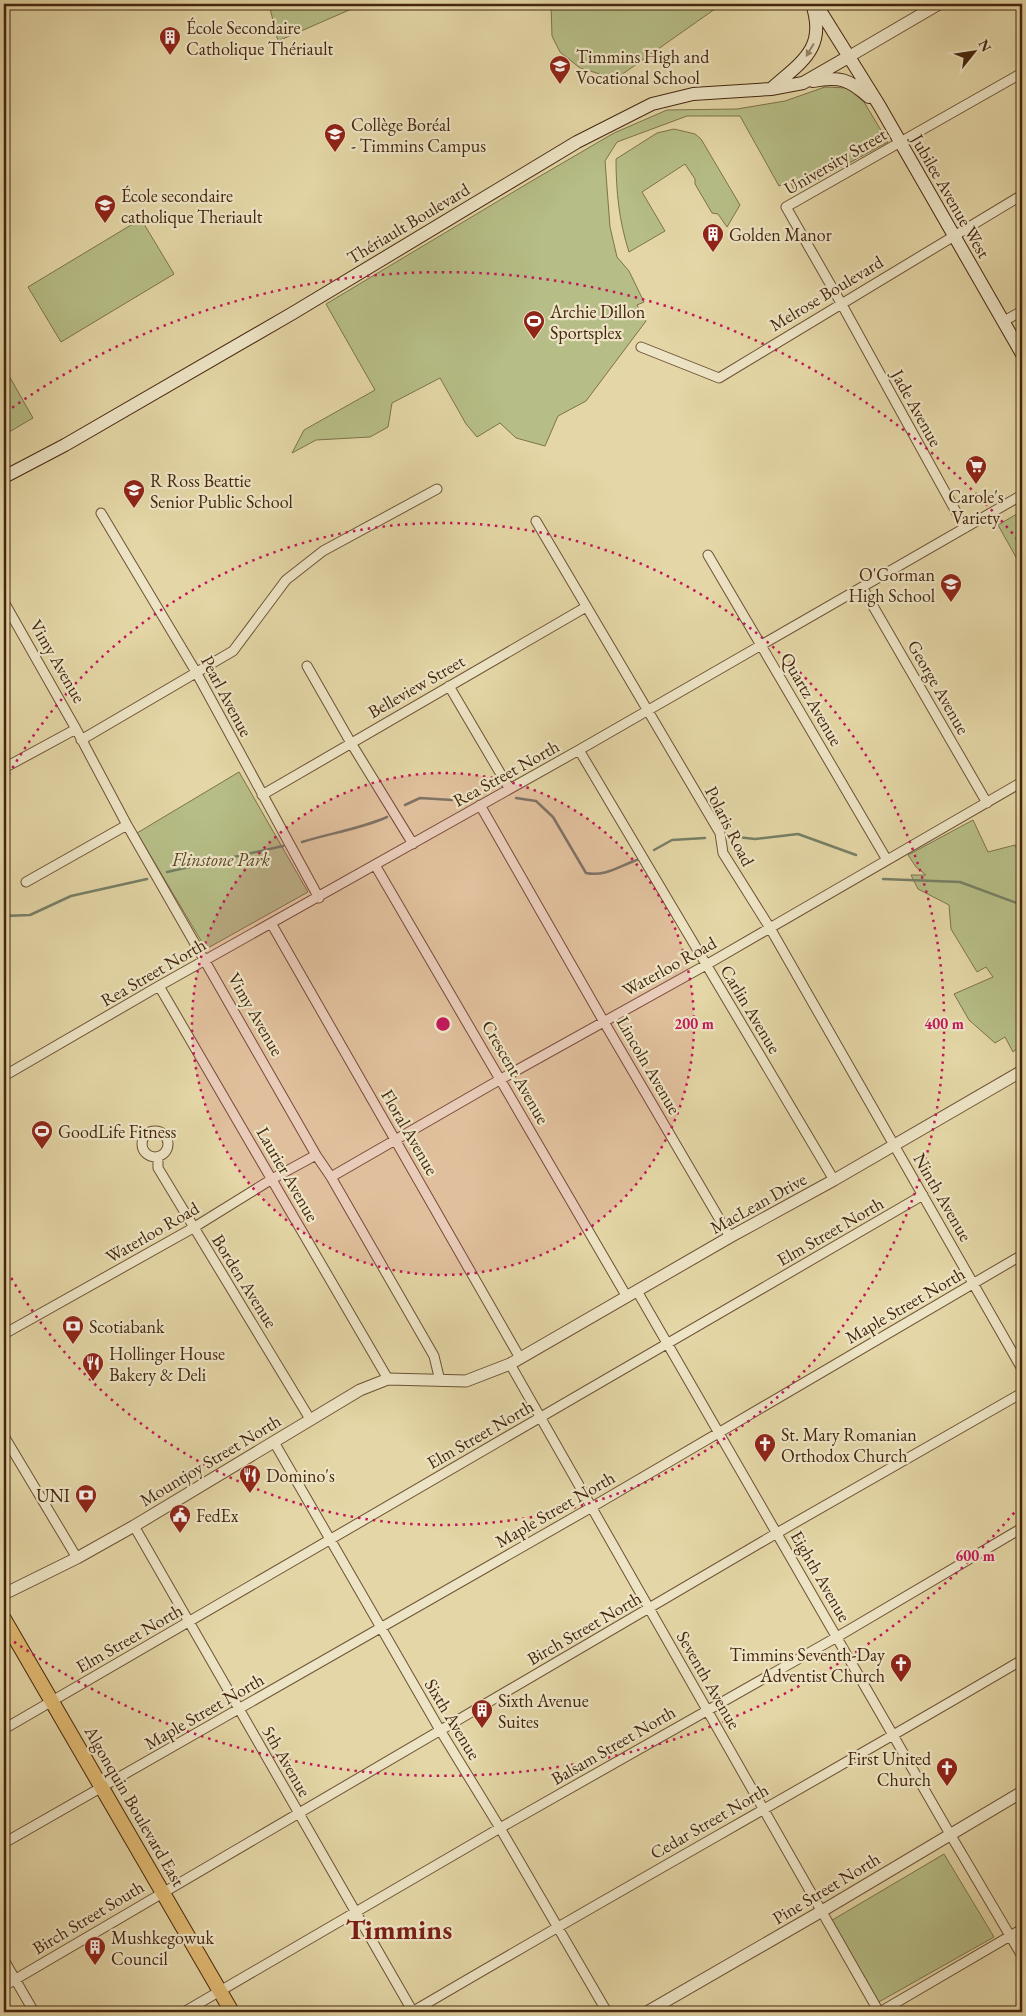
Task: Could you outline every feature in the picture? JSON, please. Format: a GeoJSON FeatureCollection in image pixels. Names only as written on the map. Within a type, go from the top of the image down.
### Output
{"type":"FeatureCollection","features":[{"type":"Feature","properties":{"kind":"main road"},"geometry":{"type":"LineString","coordinates":[[771,89],[807,56],[813,47],[816,28],[812,4]]}},
{"type":"Feature","properties":{"kind":"main road","name":"Jubilee Avenue West"},"geometry":{"type":"LineString","coordinates":[[816,4],[879,105],[1022,354]]}},
{"type":"Feature","properties":{"kind":"main road","name":"Thériault Boulevard"},"geometry":{"type":"LineString","coordinates":[[4,477],[65,445],[293,313],[586,138],[652,104],[693,94],[771,89],[803,83],[850,56]]}},
{"type":"Feature","properties":{"kind":"main road"},"geometry":{"type":"LineString","coordinates":[[803,83],[831,78],[844,79],[856,86],[879,105]]}},
{"type":"Feature","properties":{"kind":"main road","name":"Algonquin Boulevard East"},"geometry":{"type":"LineString","coordinates":[[4,1619],[232,2012]]}},
{"type":"Feature","properties":{"kind":"street"},"geometry":{"type":"LineString","coordinates":[[850,56],[939,4]]}},
{"type":"Feature","properties":{"kind":"street","name":"University Street"},"geometry":{"type":"LineString","coordinates":[[841,303],[786,207],[1022,73]]}},
{"type":"Feature","properties":{"kind":"street","name":"Melrose Boulevard"},"geometry":{"type":"LineString","coordinates":[[642,347],[719,378],[1022,195]]}},
{"type":"Feature","properties":{"kind":"street","name":"Jade Avenue"},"geometry":{"type":"LineString","coordinates":[[841,303],[965,528]]}},
{"type":"Feature","properties":{"kind":"street"},"geometry":{"type":"LineString","coordinates":[[1004,321],[1022,311]]}},
{"type":"Feature","properties":{"kind":"street"},"geometry":{"type":"LineString","coordinates":[[82,740],[233,651],[286,580],[323,551],[437,489]]}},
{"type":"Feature","properties":{"kind":"street","name":"Rea Street North"},"geometry":{"type":"LineString","coordinates":[[4,1076],[205,960],[319,898],[509,788],[648,711],[1022,495]]}},
{"type":"Feature","properties":{"kind":"street","name":"Pearl Avenue"},"geometry":{"type":"LineString","coordinates":[[102,513],[196,672],[319,898]]}},
{"type":"Feature","properties":{"kind":"street","name":"Polaris Road"},"geometry":{"type":"LineString","coordinates":[[536,521],[720,833],[723,853],[770,928],[895,1146]]}},
{"type":"Feature","properties":{"kind":"street","name":"Quartz Avenue"},"geometry":{"type":"LineString","coordinates":[[708,555],[887,860]]}},
{"type":"Feature","properties":{"kind":"street","name":"George Avenue"},"geometry":{"type":"LineString","coordinates":[[862,587],[987,803]]}},
{"type":"Feature","properties":{"kind":"street","name":"Vimy Avenue"},"geometry":{"type":"LineString","coordinates":[[4,602],[76,729],[127,825],[316,1155],[331,1177],[434,1356],[440,1381]]}},
{"type":"Feature","properties":{"kind":"street","name":"Belleview Street"},"geometry":{"type":"LineString","coordinates":[[262,795],[586,607]]}},
{"type":"Feature","properties":{"kind":"street"},"geometry":{"type":"LineString","coordinates":[[307,666],[400,825],[414,844]]}},
{"type":"Feature","properties":{"kind":"street"},"geometry":{"type":"LineString","coordinates":[[449,686],[509,788]]}},
{"type":"Feature","properties":{"kind":"street"},"geometry":{"type":"LineString","coordinates":[[4,768],[76,729]]}},
{"type":"Feature","properties":{"kind":"street","name":"Carlin Avenue"},"geometry":{"type":"LineString","coordinates":[[579,750],[834,1180]]}},
{"type":"Feature","properties":{"kind":"street","name":"Waterloo Road"},"geometry":{"type":"LineString","coordinates":[[331,1177],[501,1079],[706,965],[1022,782]]}},
{"type":"Feature","properties":{"kind":"street","name":"Lincoln Avenue"},"geometry":{"type":"LineString","coordinates":[[480,805],[730,1237]]}},
{"type":"Feature","properties":{"kind":"street"},"geometry":{"type":"LineString","coordinates":[[26,882],[127,825]]}},
{"type":"Feature","properties":{"kind":"street","name":"Crescent Avenue"},"geometry":{"type":"LineString","coordinates":[[375,865],[501,1079],[632,1294]]}},
{"type":"Feature","properties":{"kind":"street","name":"Floral Avenue"},"geometry":{"type":"LineString","coordinates":[[271,924],[520,1358]]}},
{"type":"Feature","properties":{"kind":"street","name":"Laurier Avenue"},"geometry":{"type":"LineString","coordinates":[[160,986],[388,1379]]}},
{"type":"Feature","properties":{"kind":"street","name":"MacLean Drive"},"geometry":{"type":"LineString","coordinates":[[510,1364],[730,1237],[895,1146],[1022,1071]]}},
{"type":"Feature","properties":{"kind":"street","name":"Ninth Avenue"},"geometry":{"type":"LineString","coordinates":[[895,1146],[1022,1369]]}},
{"type":"Feature","properties":{"kind":"street","name":"Waterloo Road"},"geometry":{"type":"LineString","coordinates":[[4,1334],[193,1228],[272,1179],[316,1155]]}},
{"type":"Feature","properties":{"kind":"street","name":"Borden Avenue"},"geometry":{"type":"LineString","coordinates":[[158,1157],[158,1168],[310,1419]]}},
{"type":"Feature","properties":{"kind":"street","name":"Elm Street North"},"geometry":{"type":"LineString","coordinates":[[4,1729],[923,1195]]}},
{"type":"Feature","properties":{"kind":"street","name":"Maple Street North"},"geometry":{"type":"LineString","coordinates":[[4,1843],[592,1508],[1022,1255]]}},
{"type":"Feature","properties":{"kind":"street","name":"Eighth Avenue"},"geometry":{"type":"LineString","coordinates":[[632,1294],[668,1343],[1022,1956]]}},
{"type":"Feature","properties":{"kind":"street"},"geometry":{"type":"LineString","coordinates":[[440,1381],[466,1381],[510,1364]]}},
{"type":"Feature","properties":{"kind":"street","name":"Seventh Avenue"},"geometry":{"type":"LineString","coordinates":[[510,1364],[879,2012]]}},
{"type":"Feature","properties":{"kind":"street","name":"Mountjoy Street North"},"geometry":{"type":"LineString","coordinates":[[4,1594],[77,1558],[134,1526],[360,1390],[388,1379],[440,1381]]}},
{"type":"Feature","properties":{"kind":"street","name":"Birch Street North"},"geometry":{"type":"LineString","coordinates":[[163,1892],[777,1533],[1022,1393]]}},
{"type":"Feature","properties":{"kind":"street"},"geometry":{"type":"LineString","coordinates":[[4,1436],[77,1558]]}},
{"type":"Feature","properties":{"kind":"street","name":"Sixth Avenue"},"geometry":{"type":"LineString","coordinates":[[274,1442],[440,1730],[500,1828],[606,2012]]}},
{"type":"Feature","properties":{"kind":"street","name":"5th Avenue"},"geometry":{"type":"LineString","coordinates":[[134,1526],[413,2012]]}},
{"type":"Feature","properties":{"kind":"street","name":"Balsam Street North"},"geometry":{"type":"LineString","coordinates":[[184,2012],[500,1828],[837,1637],[1022,1528]]}},
{"type":"Feature","properties":{"kind":"street","name":"Cedar Street North"},"geometry":{"type":"LineString","coordinates":[[413,2012],[557,1926],[894,1735],[1022,1660]]}},
{"type":"Feature","properties":{"kind":"street","name":"Pine Street North"},"geometry":{"type":"LineString","coordinates":[[647,2012],[822,1912],[1022,1792]]}},
{"type":"Feature","properties":{"kind":"street","name":"Birch Street South"},"geometry":{"type":"LineString","coordinates":[[4,1986],[163,1892]]}},
{"type":"Feature","properties":{"kind":"street"},"geometry":{"type":"LineString","coordinates":[[879,2012],[1022,1929]]}},
{"type":"Feature","properties":{"kind":"street"},"geometry":{"type":"LineString","coordinates":[[4,1960],[34,2012]]}},
{"type":"Feature","properties":{"kind":"green space"},"geometry":{"type":"Polygon","coordinates":[[[269,4],[363,4],[278,41],[269,4]]]}},
{"type":"Feature","properties":{"kind":"green space"},"geometry":{"type":"Polygon","coordinates":[[[551,4],[722,4],[607,85],[600,74],[580,68],[560,52],[552,36],[551,4]]]}},
{"type":"Feature","properties":{"kind":"green space"},"geometry":{"type":"Polygon","coordinates":[[[825,87],[847,88],[864,102],[888,142],[795,192],[790,181],[779,186],[740,116],[687,116],[617,142],[605,161],[610,227],[617,257],[629,271],[644,302],[637,305],[646,321],[586,401],[558,416],[545,446],[516,438],[500,423],[477,437],[466,424],[440,378],[392,403],[388,427],[370,437],[316,440],[292,453],[304,430],[375,390],[326,304],[614,133],[667,110],[737,109],[785,101],[825,87]]]}},
{"type":"Feature","properties":{"kind":"green space"},"geometry":{"type":"Polygon","coordinates":[[[674,129],[695,134],[701,139],[740,205],[727,227],[718,214],[712,213],[695,184],[695,179],[685,164],[642,192],[665,231],[629,252],[619,206],[616,159],[657,133],[674,129]]]}},
{"type":"Feature","properties":{"kind":"green space"},"geometry":{"type":"Polygon","coordinates":[[[141,219],[174,274],[61,342],[28,287],[141,219]]]}},
{"type":"Feature","properties":{"kind":"green space"},"geometry":{"type":"Polygon","coordinates":[[[4,367],[33,418],[4,435],[4,367]]]}},
{"type":"Feature","properties":{"kind":"green space"},"geometry":{"type":"Polygon","coordinates":[[[1022,511],[1022,568],[998,525],[1022,511]]]}},
{"type":"Feature","properties":{"kind":"green space","name":"Flinstone Park"},"geometry":{"type":"Polygon","coordinates":[[[239,772],[308,892],[206,949],[137,833],[239,772]]]}},
{"type":"Feature","properties":{"kind":"green space"},"geometry":{"type":"Polygon","coordinates":[[[973,820],[988,852],[1015,845],[1022,860],[1022,1012],[1016,1015],[1022,1044],[1013,1052],[1005,1037],[995,1043],[969,1020],[954,994],[993,977],[986,967],[977,972],[951,929],[949,905],[918,889],[911,875],[926,875],[916,867],[908,855],[973,820]]]}},
{"type":"Feature","properties":{"kind":"green space"},"geometry":{"type":"Polygon","coordinates":[[[944,1854],[994,1937],[877,2003],[829,1922],[944,1854]]]}},
{"type":"Feature","properties":{"kind":"waterway"},"geometry":{"type":"LineString","coordinates":[[405,805],[420,798],[452,800]]}},
{"type":"Feature","properties":{"kind":"waterway"},"geometry":{"type":"LineString","coordinates":[[516,798],[536,801],[553,817],[586,873],[599,874],[637,860]]}},
{"type":"Feature","properties":{"kind":"waterway"},"geometry":{"type":"LineString","coordinates":[[302,842],[356,828],[387,817]]}},
{"type":"Feature","properties":{"kind":"waterway"},"geometry":{"type":"LineString","coordinates":[[728,836],[755,839],[798,834],[856,855]]}},
{"type":"Feature","properties":{"kind":"waterway"},"geometry":{"type":"LineString","coordinates":[[654,850],[672,840],[705,838]]}},
{"type":"Feature","properties":{"kind":"waterway"},"geometry":{"type":"LineString","coordinates":[[167,872],[283,846]]}},
{"type":"Feature","properties":{"kind":"waterway"},"geometry":{"type":"LineString","coordinates":[[4,916],[30,915],[71,896],[147,879]]}},
{"type":"Feature","properties":{"kind":"waterway"},"geometry":{"type":"LineString","coordinates":[[883,879],[960,882],[1022,905]]}},
{"type":"Feature","properties":{"kind":"place","name":"École Secondaire Catholique Thériault"},"geometry":{"type":"Point","coordinates":[170,56]}},
{"type":"Feature","properties":{"kind":"place","name":"Timmins High and Vocational School"},"geometry":{"type":"Point","coordinates":[560,85]}},
{"type":"Feature","properties":{"kind":"place","name":"Collège Boréal - Timmins Campus"},"geometry":{"type":"Point","coordinates":[335,153]}},
{"type":"Feature","properties":{"kind":"place","name":"École secondaire catholique Theriault"},"geometry":{"type":"Point","coordinates":[105,224]}},
{"type":"Feature","properties":{"kind":"place","name":"Golden Manor"},"geometry":{"type":"Point","coordinates":[713,253]}},
{"type":"Feature","properties":{"kind":"place","name":"Archie Dillon Sportsplex"},"geometry":{"type":"Point","coordinates":[534,340]}},
{"type":"Feature","properties":{"kind":"place","name":"Carole's Variety"},"geometry":{"type":"Point","coordinates":[976,485]}},
{"type":"Feature","properties":{"kind":"place","name":"R Ross Beattie Senior Public School"},"geometry":{"type":"Point","coordinates":[134,509]}},
{"type":"Feature","properties":{"kind":"place","name":"O'Gorman High School"},"geometry":{"type":"Point","coordinates":[951,603]}},
{"type":"Feature","properties":{"kind":"place","name":"GoodLife Fitness"},"geometry":{"type":"Point","coordinates":[42,1150]}},
{"type":"Feature","properties":{"kind":"place","name":"Scotiabank"},"geometry":{"type":"Point","coordinates":[73,1345]}},
{"type":"Feature","properties":{"kind":"place","name":"Hollinger House Bakery & Deli"},"geometry":{"type":"Point","coordinates":[93,1382]}},
{"type":"Feature","properties":{"kind":"place","name":"St. Mary Romanian Orthodox Church"},"geometry":{"type":"Point","coordinates":[765,1463]}},
{"type":"Feature","properties":{"kind":"place","name":"Domino's"},"geometry":{"type":"Point","coordinates":[250,1494]}},
{"type":"Feature","properties":{"kind":"place","name":"UNI"},"geometry":{"type":"Point","coordinates":[86,1514]}},
{"type":"Feature","properties":{"kind":"place","name":"FedEx"},"geometry":{"type":"Point","coordinates":[180,1534]}},
{"type":"Feature","properties":{"kind":"place","name":"Timmins Seventh-Day Adventist Church"},"geometry":{"type":"Point","coordinates":[901,1683]}},
{"type":"Feature","properties":{"kind":"place","name":"Sixth Avenue Suites"},"geometry":{"type":"Point","coordinates":[482,1729]}},
{"type":"Feature","properties":{"kind":"place","name":"First United Church"},"geometry":{"type":"Point","coordinates":[947,1787]}},
{"type":"Feature","properties":{"kind":"place","name":"Mushkegowuk Council"},"geometry":{"type":"Point","coordinates":[95,1966]}},
{"type":"Feature","properties":{"kind":"district","name":"Timmins"},"geometry":{"type":"Point","coordinates":[399,1929]}}]}
